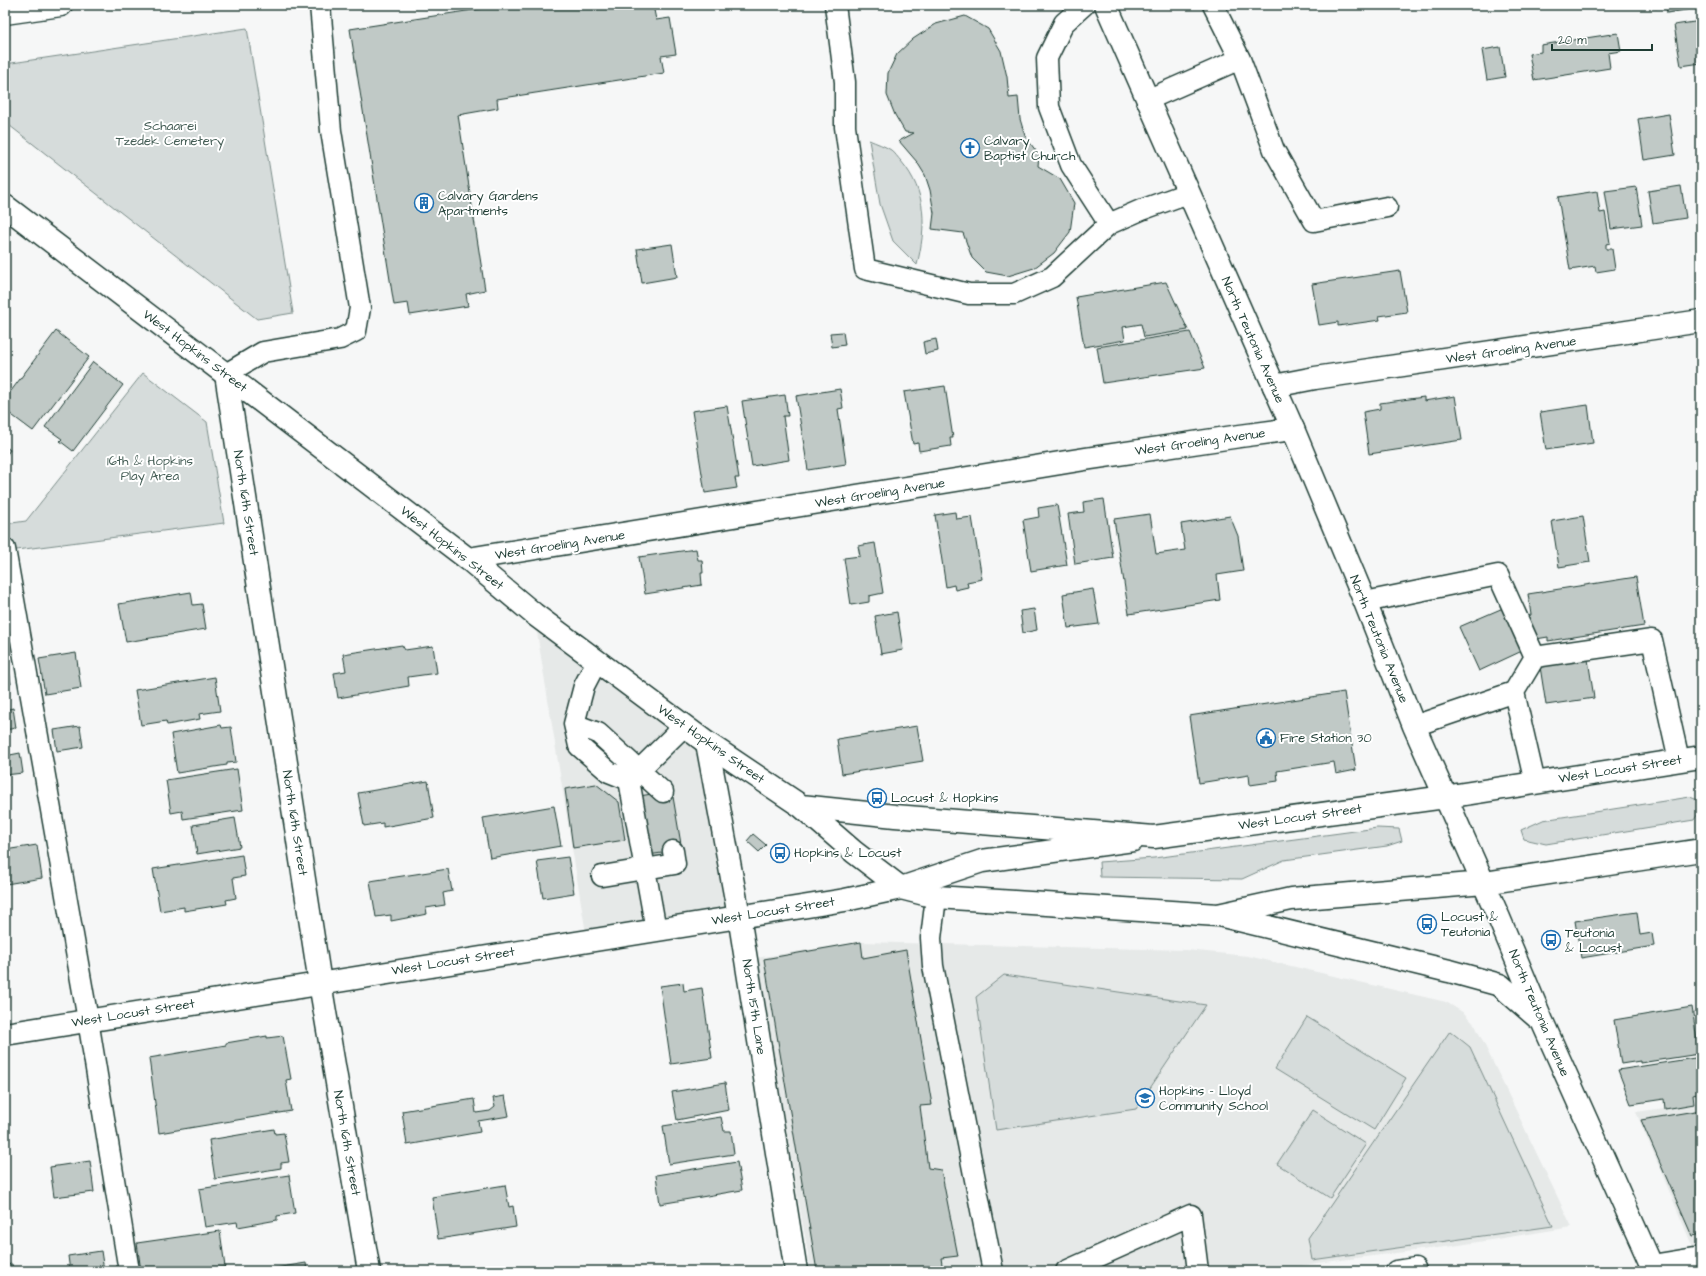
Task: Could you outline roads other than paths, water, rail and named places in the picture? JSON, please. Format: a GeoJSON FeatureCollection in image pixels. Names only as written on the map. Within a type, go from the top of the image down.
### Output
{"type":"FeatureCollection","features":[{"type":"Feature","properties":{"kind":"main road"},"geometry":{"type":"LineString","coordinates":[[5,13],[61,5]]}},
{"type":"Feature","properties":{"kind":"main road","name":"North Teutonia Avenue"},"geometry":{"type":"LineString","coordinates":[[1106,5],[1293,429],[1365,602],[1414,726],[1484,883],[1542,1021],[1653,1269]]}},
{"type":"Feature","properties":{"kind":"main road","name":"West Hopkins Street"},"geometry":{"type":"LineString","coordinates":[[5,206],[468,559],[534,614],[707,744],[801,806],[854,852],[901,888]]}},
{"type":"Feature","properties":{"kind":"main road","name":"West Groeling Avenue"},"geometry":{"type":"LineString","coordinates":[[1274,386],[1315,378],[1701,321]]}},
{"type":"Feature","properties":{"kind":"main road","name":"North 16th Street"},"geometry":{"type":"LineString","coordinates":[[226,374],[320,983],[369,1271]]}},
{"type":"Feature","properties":{"kind":"main road","name":"West Groeling Avenue"},"geometry":{"type":"LineString","coordinates":[[468,559],[1085,459],[1293,429]]}},
{"type":"Feature","properties":{"kind":"main road","name":"North 15th Lane"},"geometry":{"type":"LineString","coordinates":[[707,744],[739,916],[796,1271]]}},
{"type":"Feature","properties":{"kind":"main road","name":"West Locust Street"},"geometry":{"type":"LineString","coordinates":[[5,1034],[845,900],[901,888],[982,861],[1445,797],[1701,757]]}},
{"type":"Feature","properties":{"kind":"main road"},"geometry":{"type":"LineString","coordinates":[[801,806],[902,817],[1154,837]]}},
{"type":"Feature","properties":{"kind":"main road","name":"West Locust Street"},"geometry":{"type":"LineString","coordinates":[[901,888],[936,897],[1218,915],[1291,899],[1484,883],[1701,850]]}},
{"type":"Feature","properties":{"kind":"main road"},"geometry":{"type":"LineString","coordinates":[[1218,915],[1449,971],[1500,985],[1542,1021]]}},
{"type":"Feature","properties":{"kind":"main road"},"geometry":{"type":"LineString","coordinates":[[1653,1269],[1701,1258]]}},
{"type":"Feature","properties":{"kind":"lane"},"geometry":{"type":"LineString","coordinates":[[226,374],[263,352],[340,339],[356,330],[360,308],[331,130],[320,5]]}},
{"type":"Feature","properties":{"kind":"lane"},"geometry":{"type":"LineString","coordinates":[[835,5],[845,82],[845,127],[865,269],[969,294],[1014,294],[1052,277],[1109,224],[1141,210],[1188,193]]}},
{"type":"Feature","properties":{"kind":"lane"},"geometry":{"type":"LineString","coordinates":[[1084,5],[1064,23],[1046,58],[1049,107],[1071,165],[1109,224]]}},
{"type":"Feature","properties":{"kind":"lane"},"geometry":{"type":"LineString","coordinates":[[1213,5],[1240,59],[1274,150],[1314,221],[1387,208]]}},
{"type":"Feature","properties":{"kind":"lane"},"geometry":{"type":"LineString","coordinates":[[1147,100],[1240,59]]}},
{"type":"Feature","properties":{"kind":"lane"},"geometry":{"type":"LineString","coordinates":[[5,549],[88,1020],[128,1271]]}},
{"type":"Feature","properties":{"kind":"lane"},"geometry":{"type":"LineString","coordinates":[[1365,602],[1498,575],[1536,657]]}},
{"type":"Feature","properties":{"kind":"lane"},"geometry":{"type":"LineString","coordinates":[[1414,726],[1514,692],[1536,657],[1652,640],[1679,760]]}},
{"type":"Feature","properties":{"kind":"lane"},"geometry":{"type":"LineString","coordinates":[[597,661],[584,686],[574,724],[598,733],[634,775],[664,792]]}},
{"type":"Feature","properties":{"kind":"lane"},"geometry":{"type":"LineString","coordinates":[[1514,692],[1534,783]]}},
{"type":"Feature","properties":{"kind":"lane"},"geometry":{"type":"LineString","coordinates":[[634,775],[684,726]]}},
{"type":"Feature","properties":{"kind":"lane"},"geometry":{"type":"LineString","coordinates":[[634,775],[645,869],[656,930]]}},
{"type":"Feature","properties":{"kind":"lane"},"geometry":{"type":"LineString","coordinates":[[602,876],[675,864],[673,851]]}},
{"type":"Feature","properties":{"kind":"lane"},"geometry":{"type":"LineString","coordinates":[[936,897],[930,938],[933,966],[993,1271]]}},
{"type":"Feature","properties":{"kind":"lane"},"geometry":{"type":"LineString","coordinates":[[1066,1271],[1191,1215],[1198,1271]]}},
{"type":"Feature","properties":{"kind":"lane"},"geometry":{"type":"LineString","coordinates":[[1396,1271],[1415,1268],[1416,1271]]}},
{"type":"Feature","properties":{"kind":"place","name":"Calvary Baptist Church"},"geometry":{"type":"Point","coordinates":[970,148]}},
{"type":"Feature","properties":{"kind":"place","name":"Calvary Gardens Apartments"},"geometry":{"type":"Point","coordinates":[424,203]}},
{"type":"Feature","properties":{"kind":"place","name":"Fire Station 30"},"geometry":{"type":"Point","coordinates":[1266,738]}},
{"type":"Feature","properties":{"kind":"place","name":"Locust & Hopkins"},"geometry":{"type":"Point","coordinates":[877,798]}},
{"type":"Feature","properties":{"kind":"place","name":"Hopkins & Locust"},"geometry":{"type":"Point","coordinates":[780,853]}},
{"type":"Feature","properties":{"kind":"place","name":"Locust & Teutonia"},"geometry":{"type":"Point","coordinates":[1427,924]}},
{"type":"Feature","properties":{"kind":"place","name":"Teutonia & Locust"},"geometry":{"type":"Point","coordinates":[1551,940]}},
{"type":"Feature","properties":{"kind":"place","name":"Hopkins - Lloyd Community School"},"geometry":{"type":"Point","coordinates":[1145,1098]}},
{"type":"Feature","properties":{"kind":"park label","name":"Schaarei Tzedek Cemetery"},"geometry":{"type":"Point","coordinates":[170,134]}},
{"type":"Feature","properties":{"kind":"park label","name":"16th & Hopkins Play Area"},"geometry":{"type":"Point","coordinates":[150,468]}}]}
